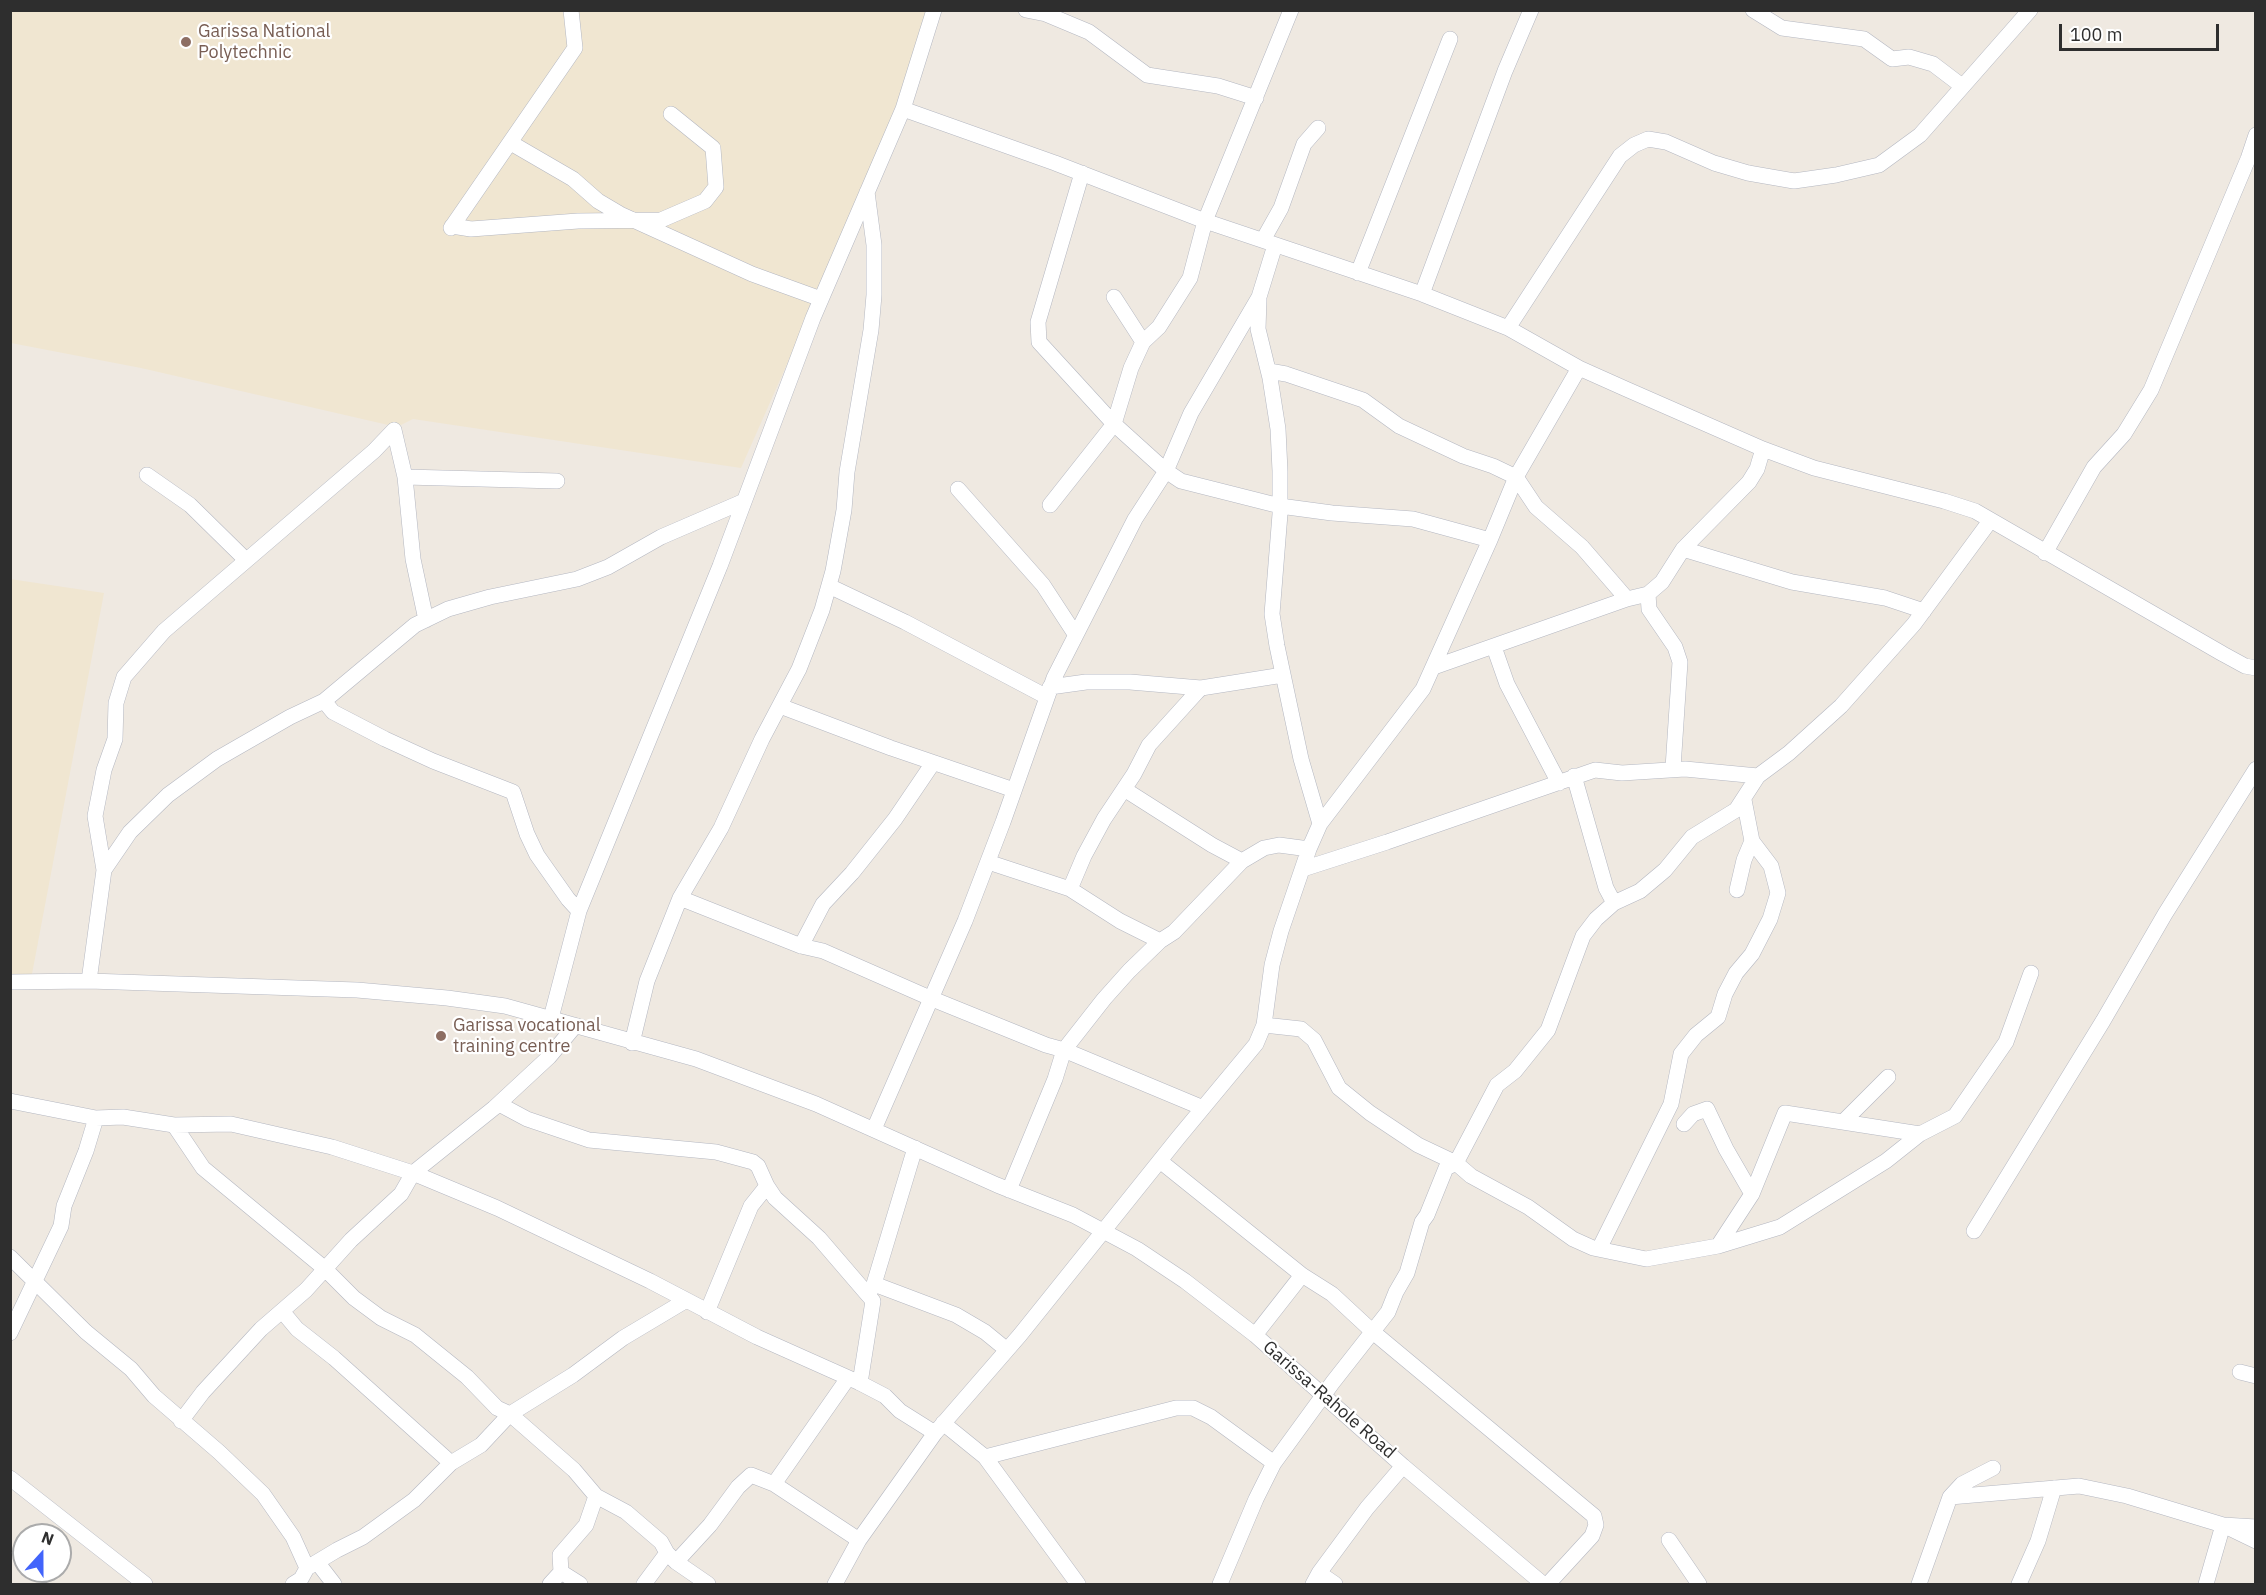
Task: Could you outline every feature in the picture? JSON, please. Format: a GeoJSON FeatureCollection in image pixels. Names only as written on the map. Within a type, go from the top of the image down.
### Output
{"type":"FeatureCollection","features":[{"type":"Feature","properties":{"kind":"street"},"geometry":{"type":"LineString","coordinates":[[571,10],[574,48],[511,143],[451,227],[471,229],[578,221],[661,220],[705,201],[716,187],[713,148],[671,114]]}},
{"type":"Feature","properties":{"kind":"street"},"geometry":{"type":"LineString","coordinates":[[551,1018],[579,911],[720,566],[742,502],[821,299],[903,109],[934,10]]}},
{"type":"Feature","properties":{"kind":"street"},"geometry":{"type":"LineString","coordinates":[[1026,10],[1046,14],[1089,32],[1147,75],[1218,86],[1256,98]]}},
{"type":"Feature","properties":{"kind":"street"},"geometry":{"type":"LineString","coordinates":[[1050,505],[1114,424],[1131,368],[1143,342],[1159,327],[1190,278],[1205,221],[1291,10]]}},
{"type":"Feature","properties":{"kind":"street"},"geometry":{"type":"LineString","coordinates":[[1422,294],[1508,63],[1531,10]]}},
{"type":"Feature","properties":{"kind":"street"},"geometry":{"type":"LineString","coordinates":[[1753,10],[1782,28],[1864,39],[1892,59],[1909,57],[1933,64],[1962,86]]}},
{"type":"Feature","properties":{"kind":"street"},"geometry":{"type":"LineString","coordinates":[[1508,328],[1620,156],[1634,145],[1648,139],[1666,142],[1714,163],[1748,173],[1794,181],[1836,175],[1879,165],[1920,135],[2030,10]]}},
{"type":"Feature","properties":{"kind":"street"},"geometry":{"type":"LineString","coordinates":[[1358,273],[1450,39]]}},
{"type":"Feature","properties":{"kind":"street"},"geometry":{"type":"LineString","coordinates":[[903,109],[1082,173],[1205,221],[1422,294],[1508,328],[1579,368],[1763,449],[1814,468],[1975,511],[2223,654],[2245,666],[2256,668]]}},
{"type":"Feature","properties":{"kind":"street"},"geometry":{"type":"LineString","coordinates":[[1318,128],[1304,144],[1269,242],[1259,297],[1258,329],[1269,371],[1278,429],[1280,506],[1272,614],[1301,759],[1320,824]]}},
{"type":"Feature","properties":{"kind":"street"},"geometry":{"type":"LineString","coordinates":[[2045,553],[2094,467],[2124,434],[2151,390],[2256,135]]}},
{"type":"Feature","properties":{"kind":"street"},"geometry":{"type":"LineString","coordinates":[[511,143],[573,179],[598,201],[633,220],[752,273],[821,299]]}},
{"type":"Feature","properties":{"kind":"street"},"geometry":{"type":"LineString","coordinates":[[1082,173],[1038,322],[1039,342],[1114,424],[1166,471],[1181,481],[1280,506],[1332,513],[1413,519],[1490,540]]}},
{"type":"Feature","properties":{"kind":"street"},"geometry":{"type":"LineString","coordinates":[[632,1043],[647,981],[680,898],[721,828],[799,669],[829,586],[839,545],[847,472],[872,330],[874,245],[867,189]]}},
{"type":"Feature","properties":{"kind":"street"},"geometry":{"type":"LineString","coordinates":[[1114,297],[1143,342]]}},
{"type":"Feature","properties":{"kind":"street"},"geometry":{"type":"LineString","coordinates":[[874,1129],[965,921],[1048,692],[1134,519],[1166,471],[1191,412],[1259,297]]}},
{"type":"Feature","properties":{"kind":"street"},"geometry":{"type":"LineString","coordinates":[[835,1584],[859,1540],[939,1428],[1007,1350],[1256,1044],[1264,1025],[1272,965],[1309,849],[1320,824],[1423,689],[1516,477],[1579,368]]}},
{"type":"Feature","properties":{"kind":"street"},"geometry":{"type":"LineString","coordinates":[[1269,371],[1286,374],[1363,400],[1399,426],[1516,477],[1536,507],[1582,547],[1627,599]]}},
{"type":"Feature","properties":{"kind":"street"},"geometry":{"type":"LineString","coordinates":[[89,981],[104,870],[95,816],[104,771],[116,740],[116,703],[124,677],[164,631],[374,451],[394,430],[405,477],[413,559],[426,620]]}},
{"type":"Feature","properties":{"kind":"street"},"geometry":{"type":"LineString","coordinates":[[1434,667],[1627,599],[1648,594],[1662,582],[1683,549],[1749,482],[1757,469],[1763,449]]}},
{"type":"Feature","properties":{"kind":"street"},"geometry":{"type":"LineString","coordinates":[[147,475],[190,505],[246,560]]}},
{"type":"Feature","properties":{"kind":"street"},"geometry":{"type":"LineString","coordinates":[[405,477],[557,481]]}},
{"type":"Feature","properties":{"kind":"street"},"geometry":{"type":"LineString","coordinates":[[958,489],[1043,585],[1075,634]]}},
{"type":"Feature","properties":{"kind":"street"},"geometry":{"type":"LineString","coordinates":[[104,870],[130,832],[168,795],[217,759],[290,717],[324,701],[426,620],[448,609],[480,600],[577,579],[608,567],[661,537],[742,502]]}},
{"type":"Feature","properties":{"kind":"street"},"geometry":{"type":"LineString","coordinates":[[1220,1584],[1274,1463],[1323,1395],[1388,1312],[1407,1273],[1422,1222],[1446,1168],[1455,1163],[1497,1085],[1515,1071],[1548,1030],[1583,936],[1596,919],[1614,903],[1640,891],[1665,870],[1692,837],[1736,810],[1758,776],[1789,753],[1841,706],[1924,611],[1990,520]]}},
{"type":"Feature","properties":{"kind":"street"},"geometry":{"type":"LineString","coordinates":[[1683,549],[1792,582],[1885,598],[1924,611]]}},
{"type":"Feature","properties":{"kind":"street"},"geometry":{"type":"LineString","coordinates":[[829,586],[1048,692],[1086,682],[1130,682],[1201,688],[1283,675]]}},
{"type":"Feature","properties":{"kind":"street"},"geometry":{"type":"LineString","coordinates":[[1648,594],[1649,609],[1675,647],[1680,662],[1673,768]]}},
{"type":"Feature","properties":{"kind":"street"},"geometry":{"type":"LineString","coordinates":[[1494,647],[1507,684],[1559,783]]}},
{"type":"Feature","properties":{"kind":"street"},"geometry":{"type":"LineString","coordinates":[[1070,889],[1084,856],[1104,819],[1149,745],[1163,726],[1201,688]]}},
{"type":"Feature","properties":{"kind":"street"},"geometry":{"type":"LineString","coordinates":[[324,701],[333,712],[385,739],[433,761],[513,792],[527,834],[537,855],[579,911]]}},
{"type":"Feature","properties":{"kind":"street"},"geometry":{"type":"LineString","coordinates":[[780,706],[933,763],[1014,790]]}},
{"type":"Feature","properties":{"kind":"street"},"geometry":{"type":"LineString","coordinates":[[801,946],[823,904],[852,873],[895,819],[933,763]]}},
{"type":"Feature","properties":{"kind":"street"},"geometry":{"type":"LineString","coordinates":[[1303,869],[1595,770],[1622,773],[1673,768],[1758,776]]}},
{"type":"Feature","properties":{"kind":"street"},"geometry":{"type":"LineString","coordinates":[[1974,1232],[2103,1021],[2165,914],[2256,769]]}},
{"type":"Feature","properties":{"kind":"street"},"geometry":{"type":"LineString","coordinates":[[1574,776],[1606,888],[1614,903]]}},
{"type":"Feature","properties":{"kind":"street"},"geometry":{"type":"LineString","coordinates":[[1124,789],[1212,845],[1242,861]]}},
{"type":"Feature","properties":{"kind":"street"},"geometry":{"type":"LineString","coordinates":[[1599,1250],[1671,1104],[1681,1054],[1696,1035],[1718,1017],[1725,994],[1736,973],[1752,954],[1770,919],[1779,893],[1771,866],[1752,841],[1744,800]]}},
{"type":"Feature","properties":{"kind":"street"},"geometry":{"type":"LineString","coordinates":[[1737,890],[1744,860],[1752,841]]}},
{"type":"Feature","properties":{"kind":"street"},"geometry":{"type":"LineString","coordinates":[[1009,1190],[1055,1079],[1064,1050],[1129,971],[1160,941],[1174,932],[1242,861],[1264,848],[1278,845],[1309,849]]}},
{"type":"Feature","properties":{"kind":"street"},"geometry":{"type":"LineString","coordinates":[[988,862],[1070,889],[1120,921],[1160,941]]}},
{"type":"Feature","properties":{"kind":"street"},"geometry":{"type":"LineString","coordinates":[[680,898],[801,946],[823,951],[930,998],[1046,1045],[1064,1050],[1203,1108]]}},
{"type":"Feature","properties":{"kind":"street"},"geometry":{"type":"LineString","coordinates":[[1264,1025],[1301,1029],[1314,1040],[1339,1088],[1418,1145],[1455,1163],[1471,1176],[1528,1207],[1573,1239],[1599,1250],[1646,1258],[1719,1246],[1780,1227],[1886,1161],[1920,1134],[1955,1116],[2006,1042],[2031,973]]}},
{"type":"Feature","properties":{"kind":"street","name":"Garissa-Rahole Road"},"geometry":{"type":"LineString","coordinates":[[10,982],[89,981],[357,990],[447,998],[494,1005],[551,1018],[632,1043],[696,1059],[805,1100],[1105,1231],[1137,1249],[1185,1281],[1255,1335],[1403,1466],[1543,1584]]}},
{"type":"Feature","properties":{"kind":"street"},"geometry":{"type":"LineString","coordinates":[[181,1420],[203,1392],[261,1329],[306,1290],[351,1240],[401,1194],[413,1173],[499,1104],[549,1057],[575,1026]]}},
{"type":"Feature","properties":{"kind":"street"},"geometry":{"type":"LineString","coordinates":[[1843,1122],[1888,1077]]}},
{"type":"Feature","properties":{"kind":"street"},"geometry":{"type":"LineString","coordinates":[[10,1101],[96,1118],[123,1117],[174,1125],[231,1124],[273,1132],[332,1147],[413,1173],[497,1208],[650,1281],[707,1312],[885,1396],[900,1411],[939,1428],[985,1457],[1077,1584]]}},
{"type":"Feature","properties":{"kind":"street"},"geometry":{"type":"LineString","coordinates":[[499,1104],[527,1119],[589,1140],[716,1152],[745,1159],[758,1166],[775,1198],[871,1290],[956,1315],[985,1332],[1007,1350]]}},
{"type":"Feature","properties":{"kind":"street"},"geometry":{"type":"LineString","coordinates":[[1684,1124],[1693,1114],[1707,1108],[1726,1149],[1752,1194]]}},
{"type":"Feature","properties":{"kind":"street"},"geometry":{"type":"LineString","coordinates":[[1719,1246],[1752,1194],[1785,1113],[1920,1134]]}},
{"type":"Feature","properties":{"kind":"street"},"geometry":{"type":"LineString","coordinates":[[10,1334],[61,1227],[64,1206],[86,1151],[96,1118]]}},
{"type":"Feature","properties":{"kind":"street"},"geometry":{"type":"LineString","coordinates":[[174,1125],[203,1168],[324,1268],[354,1298],[381,1318],[415,1335],[467,1377],[497,1408],[510,1414],[574,1470],[596,1496],[626,1512],[661,1542],[671,1558],[708,1584]]}},
{"type":"Feature","properties":{"kind":"street"},"geometry":{"type":"LineString","coordinates":[[774,1484],[854,1381],[873,1301],[871,1290],[915,1148]]}},
{"type":"Feature","properties":{"kind":"street"},"geometry":{"type":"LineString","coordinates":[[1160,1161],[1302,1275],[1332,1294],[1373,1332],[1594,1516],[1596,1525],[1592,1536],[1548,1584]]}},
{"type":"Feature","properties":{"kind":"street"},"geometry":{"type":"LineString","coordinates":[[707,1312],[751,1206],[767,1186]]}},
{"type":"Feature","properties":{"kind":"street"},"geometry":{"type":"LineString","coordinates":[[10,1257],[86,1332],[131,1369],[154,1396],[219,1452],[263,1494],[312,1565],[334,1584]]}},
{"type":"Feature","properties":{"kind":"street"},"geometry":{"type":"LineString","coordinates":[[1255,1335],[1302,1275]]}},
{"type":"Feature","properties":{"kind":"street"},"geometry":{"type":"LineString","coordinates":[[293,1584],[301,1579],[312,1565],[363,1536],[414,1500],[452,1463],[481,1444],[510,1414],[573,1375],[623,1338],[686,1301]]}},
{"type":"Feature","properties":{"kind":"street"},"geometry":{"type":"LineString","coordinates":[[282,1311],[297,1329],[334,1358],[452,1463]]}},
{"type":"Feature","properties":{"kind":"street"},"geometry":{"type":"LineString","coordinates":[[2240,1372],[2256,1376]]}},
{"type":"Feature","properties":{"kind":"street"},"geometry":{"type":"LineString","coordinates":[[985,1457],[1176,1408],[1193,1408],[1211,1417],[1274,1463]]}},
{"type":"Feature","properties":{"kind":"street"},"geometry":{"type":"LineString","coordinates":[[1335,1584],[1316,1579],[1367,1508],[1403,1466]]}},
{"type":"Feature","properties":{"kind":"street"},"geometry":{"type":"LineString","coordinates":[[1919,1584],[1950,1497],[1962,1484],[1993,1468]]}},
{"type":"Feature","properties":{"kind":"street"},"geometry":{"type":"LineString","coordinates":[[644,1584],[710,1525],[738,1487],[751,1475],[774,1484],[859,1540]]}},
{"type":"Feature","properties":{"kind":"street"},"geometry":{"type":"LineString","coordinates":[[10,1478],[145,1584]]}},
{"type":"Feature","properties":{"kind":"street"},"geometry":{"type":"LineString","coordinates":[[1950,1497],[2079,1486],[2118,1494],[2223,1525],[2256,1541]]}},
{"type":"Feature","properties":{"kind":"street"},"geometry":{"type":"LineString","coordinates":[[2019,1584],[2038,1541],[2054,1488]]}},
{"type":"Feature","properties":{"kind":"street"},"geometry":{"type":"LineString","coordinates":[[549,1584],[561,1572],[560,1555],[586,1525],[596,1496]]}},
{"type":"Feature","properties":{"kind":"street"},"geometry":{"type":"LineString","coordinates":[[2223,1525],[2256,1527]]}},
{"type":"Feature","properties":{"kind":"street"},"geometry":{"type":"LineString","coordinates":[[2206,1584],[2223,1525]]}},
{"type":"Feature","properties":{"kind":"street"},"geometry":{"type":"LineString","coordinates":[[1669,1540],[1699,1584]]}},
{"type":"Feature","properties":{"kind":"street"},"geometry":{"type":"LineString","coordinates":[[561,1572],[580,1584]]}},
{"type":"Feature","properties":{"kind":"shaded area"},"geometry":{"type":"Polygon","coordinates":[[[10,11],[935,11],[826,276],[741,468],[413,419],[397,427],[141,368],[11,343],[10,11]]]}},
{"type":"Feature","properties":{"kind":"shaded area"},"geometry":{"type":"Polygon","coordinates":[[[10,579],[104,593],[32,974],[11,974],[10,579]]]}},
{"type":"Feature","properties":{"kind":"place","name":"Garissa National Polytechnic"},"geometry":{"type":"Point","coordinates":[186,42]}},
{"type":"Feature","properties":{"kind":"place","name":"Garissa vocational training centre"},"geometry":{"type":"Point","coordinates":[441,1036]}}]}
